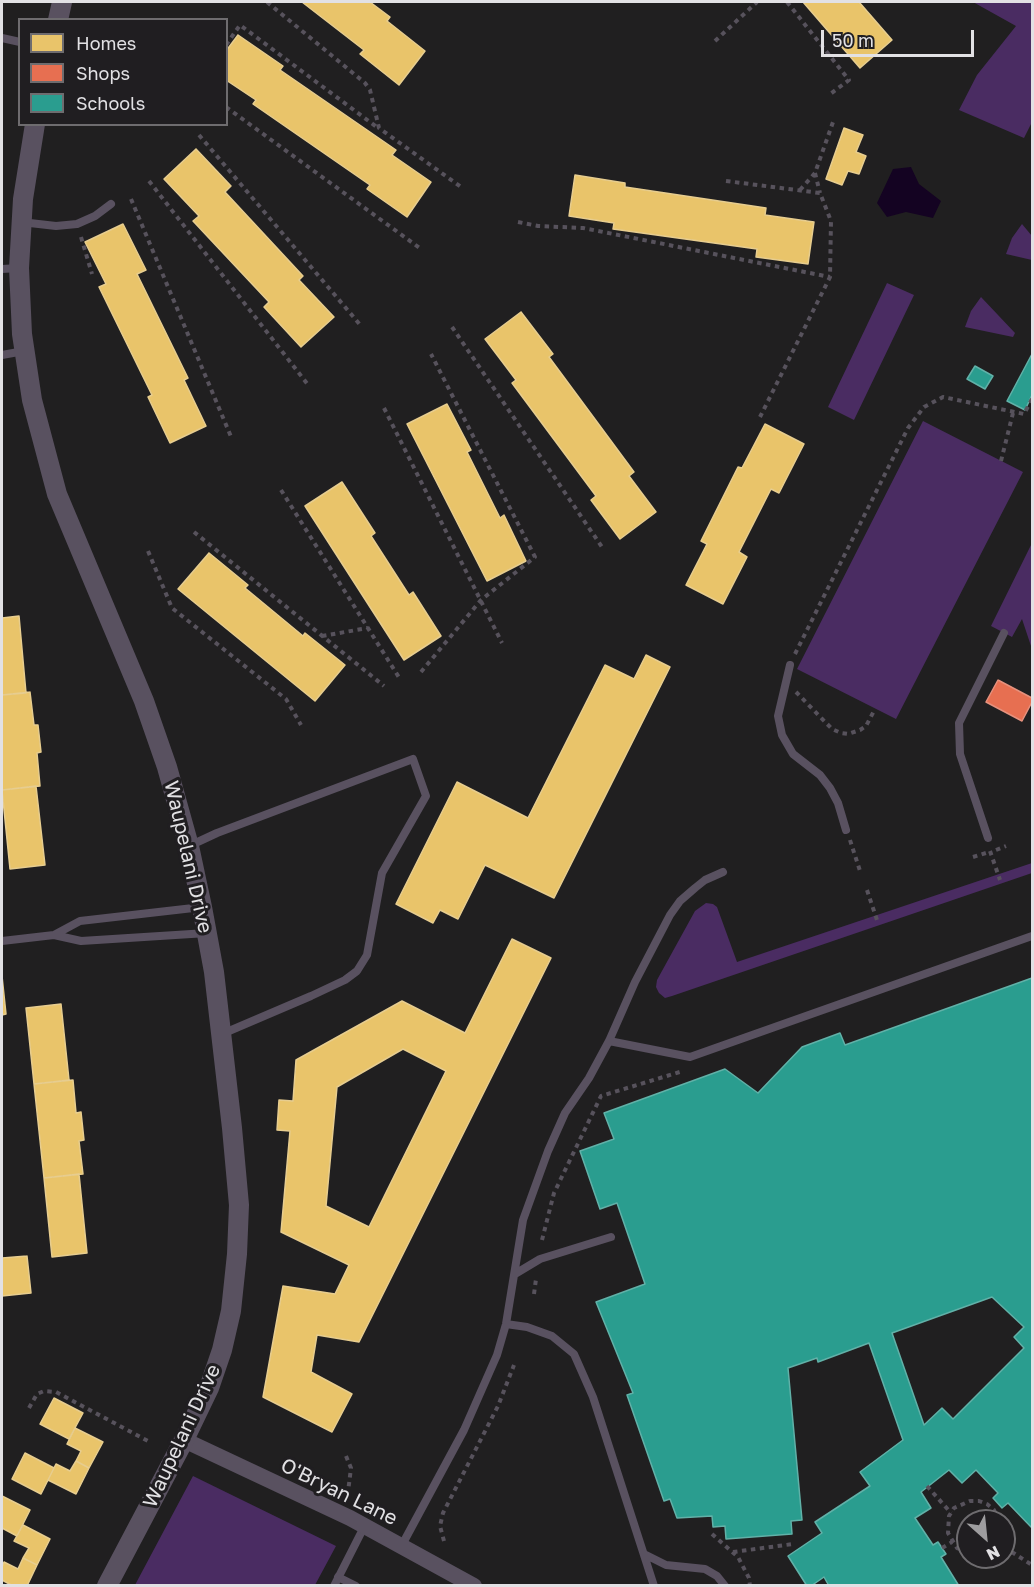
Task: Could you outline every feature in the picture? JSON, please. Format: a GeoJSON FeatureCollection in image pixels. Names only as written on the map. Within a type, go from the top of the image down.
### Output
{"type":"FeatureCollection","features":[{"type":"Feature","properties":{"kind":"street"},"geometry":{"type":"LineString","coordinates":[[58,18],[62,2]]}},
{"type":"Feature","properties":{"kind":"street","name":"Waupelani Drive"},"geometry":{"type":"LineString","coordinates":[[35,126],[21,222],[10,268],[36,420],[57,494],[144,701],[163,754],[189,846],[207,933],[222,1034],[238,1191],[237,1263],[231,1311],[222,1350],[209,1388],[184,1440],[107,1586]]}},
{"type":"Feature","properties":{"kind":"street","name":"O'Bryan Lane"},"geometry":{"type":"LineString","coordinates":[[184,1440],[402,1545],[474,1586]]}},
{"type":"Feature","properties":{"kind":"lane"},"geometry":{"type":"LineString","coordinates":[[2,38],[18,42]]}},
{"type":"Feature","properties":{"kind":"lane"},"geometry":{"type":"LineString","coordinates":[[21,222],[56,226],[77,224],[95,216],[111,204]]}},
{"type":"Feature","properties":{"kind":"lane"},"geometry":{"type":"LineString","coordinates":[[2,355],[24,351]]}},
{"type":"Feature","properties":{"kind":"lane"},"geometry":{"type":"LineString","coordinates":[[988,838],[960,754],[959,723],[1004,633]]}},
{"type":"Feature","properties":{"kind":"lane"},"geometry":{"type":"LineString","coordinates":[[790,665],[778,716],[782,735],[793,754],[820,775],[830,788],[838,803],[846,830]]}},
{"type":"Feature","properties":{"kind":"lane"},"geometry":{"type":"LineString","coordinates":[[189,846],[217,833],[413,759],[426,796],[382,873],[367,955],[357,971],[345,980],[222,1034]]}},
{"type":"Feature","properties":{"kind":"lane"},"geometry":{"type":"LineString","coordinates":[[402,1545],[464,1430],[497,1355],[506,1324],[523,1220],[548,1151],[565,1113],[589,1078],[609,1041],[635,982],[670,915],[680,901],[695,888],[705,880],[723,872]]}},
{"type":"Feature","properties":{"kind":"lane"},"geometry":{"type":"LineString","coordinates":[[54,935],[80,921],[202,907]]}},
{"type":"Feature","properties":{"kind":"lane"},"geometry":{"type":"LineString","coordinates":[[2,941],[54,935],[81,941],[207,933]]}},
{"type":"Feature","properties":{"kind":"lane"},"geometry":{"type":"LineString","coordinates":[[609,1041],[690,1058],[1032,936]]}},
{"type":"Feature","properties":{"kind":"lane"},"geometry":{"type":"LineString","coordinates":[[514,1274],[540,1258],[611,1237]]}},
{"type":"Feature","properties":{"kind":"lane"},"geometry":{"type":"LineString","coordinates":[[506,1324],[552,1336],[574,1354],[592,1397],[654,1586]]}},
{"type":"Feature","properties":{"kind":"lane"},"geometry":{"type":"LineString","coordinates":[[334,1586],[364,1527]]}},
{"type":"Feature","properties":{"kind":"lane"},"geometry":{"type":"LineString","coordinates":[[644,1554],[666,1565],[705,1569],[717,1576],[725,1586]]}},
{"type":"Feature","properties":{"kind":"lane"},"geometry":{"type":"LineString","coordinates":[[338,1577],[356,1586]]}},
{"type":"Feature","properties":{"kind":"path"},"geometry":{"type":"LineString","coordinates":[[267,2],[365,83],[370,90],[379,128]]}},
{"type":"Feature","properties":{"kind":"path"},"geometry":{"type":"LineString","coordinates":[[715,41],[758,2]]}},
{"type":"Feature","properties":{"kind":"path"},"geometry":{"type":"LineString","coordinates":[[788,2],[849,80],[829,95]]}},
{"type":"Feature","properties":{"kind":"path"},"geometry":{"type":"LineString","coordinates":[[228,42],[240,25],[461,188]]}},
{"type":"Feature","properties":{"kind":"path"},"geometry":{"type":"LineString","coordinates":[[228,108],[421,249]]}},
{"type":"Feature","properties":{"kind":"path"},"geometry":{"type":"LineString","coordinates":[[800,190],[815,173],[833,122]]}},
{"type":"Feature","properties":{"kind":"path"},"geometry":{"type":"LineString","coordinates":[[199,135],[362,327]]}},
{"type":"Feature","properties":{"kind":"path"},"geometry":{"type":"LineString","coordinates":[[760,417],[830,277],[831,221],[815,173]]}},
{"type":"Feature","properties":{"kind":"path"},"geometry":{"type":"LineString","coordinates":[[149,181],[309,386]]}},
{"type":"Feature","properties":{"kind":"path"},"geometry":{"type":"LineString","coordinates":[[726,181],[820,193]]}},
{"type":"Feature","properties":{"kind":"path"},"geometry":{"type":"LineString","coordinates":[[131,199],[232,439]]}},
{"type":"Feature","properties":{"kind":"path"},"geometry":{"type":"LineString","coordinates":[[518,222],[538,226],[583,228],[830,277]]}},
{"type":"Feature","properties":{"kind":"path"},"geometry":{"type":"LineString","coordinates":[[77,224],[92,274]]}},
{"type":"Feature","properties":{"kind":"path"},"geometry":{"type":"LineString","coordinates":[[452,327],[604,550]]}},
{"type":"Feature","properties":{"kind":"path"},"geometry":{"type":"LineString","coordinates":[[421,672],[481,600],[535,557],[431,354]]}},
{"type":"Feature","properties":{"kind":"path"},"geometry":{"type":"LineString","coordinates":[[790,665],[908,428],[924,407],[943,397],[1024,414],[1032,399]]}},
{"type":"Feature","properties":{"kind":"path"},"geometry":{"type":"LineString","coordinates":[[384,408],[502,643]]}},
{"type":"Feature","properties":{"kind":"path"},"geometry":{"type":"LineString","coordinates":[[1001,461],[1015,413]]}},
{"type":"Feature","properties":{"kind":"path"},"geometry":{"type":"LineString","coordinates":[[281,489],[400,679]]}},
{"type":"Feature","properties":{"kind":"path"},"geometry":{"type":"LineString","coordinates":[[194,532],[384,686]]}},
{"type":"Feature","properties":{"kind":"path"},"geometry":{"type":"LineString","coordinates":[[148,551],[172,608],[286,699],[301,725]]}},
{"type":"Feature","properties":{"kind":"path"},"geometry":{"type":"LineString","coordinates":[[322,636],[368,628]]}},
{"type":"Feature","properties":{"kind":"path"},"geometry":{"type":"LineString","coordinates":[[785,682],[832,729],[841,733],[848,734],[861,730],[866,726],[875,709]]}},
{"type":"Feature","properties":{"kind":"path"},"geometry":{"type":"LineString","coordinates":[[850,839],[860,871]]}},
{"type":"Feature","properties":{"kind":"path"},"geometry":{"type":"LineString","coordinates":[[990,851],[1000,880]]}},
{"type":"Feature","properties":{"kind":"path"},"geometry":{"type":"LineString","coordinates":[[867,890],[877,921]]}},
{"type":"Feature","properties":{"kind":"path"},"geometry":{"type":"LineString","coordinates":[[542,1240],[554,1192],[601,1096],[690,1069]]}},
{"type":"Feature","properties":{"kind":"path"},"geometry":{"type":"LineString","coordinates":[[534,1294],[536,1279]]}},
{"type":"Feature","properties":{"kind":"path"},"geometry":{"type":"LineString","coordinates":[[444,1540],[440,1526],[443,1514],[498,1406],[514,1365]]}},
{"type":"Feature","properties":{"kind":"path"},"geometry":{"type":"LineString","coordinates":[[29,1408],[37,1394],[44,1391],[56,1392],[148,1441]]}},
{"type":"Feature","properties":{"kind":"path"},"geometry":{"type":"LineString","coordinates":[[345,1456],[351,1468],[348,1492]]}},
{"type":"Feature","properties":{"kind":"path"},"geometry":{"type":"LineString","coordinates":[[927,1486],[951,1513]]}},
{"type":"Feature","properties":{"kind":"path"},"geometry":{"type":"LineString","coordinates":[[956,1547],[948,1533],[947,1525],[951,1513],[962,1503],[970,1500],[987,1504],[993,1509]]}},
{"type":"Feature","properties":{"kind":"path"},"geometry":{"type":"LineString","coordinates":[[995,1509],[999,1504]]}},
{"type":"Feature","properties":{"kind":"path"},"geometry":{"type":"LineString","coordinates":[[712,1534],[733,1552],[747,1572],[750,1586]]}},
{"type":"Feature","properties":{"kind":"path"},"geometry":{"type":"LineString","coordinates":[[942,1548],[952,1542]]}},
{"type":"Feature","properties":{"kind":"path"},"geometry":{"type":"LineString","coordinates":[[733,1552],[793,1544]]}},
{"type":"Feature","properties":{"kind":"path"},"geometry":{"type":"LineString","coordinates":[[1016,1555],[1032,1565]]}},
{"type":"Feature","properties":{"kind":"shaded area"},"geometry":{"type":"Polygon","coordinates":[[[973,2],[1032,2],[1032,122],[1024,138],[959,110],[977,75],[1016,26],[973,2]]]}},
{"type":"Feature","properties":{"kind":"shaded area"},"geometry":{"type":"Polygon","coordinates":[[[911,167],[919,184],[941,201],[933,218],[906,212],[887,217],[877,203],[893,169],[911,167]]]}},
{"type":"Feature","properties":{"kind":"shaded area"},"geometry":{"type":"Polygon","coordinates":[[[1022,224],[1032,236],[1032,260],[1006,254],[1012,238],[1022,224]]]}},
{"type":"Feature","properties":{"kind":"shaded area"},"geometry":{"type":"Polygon","coordinates":[[[887,283],[914,295],[854,420],[828,407],[887,283]]]}},
{"type":"Feature","properties":{"kind":"shaded area"},"geometry":{"type":"Polygon","coordinates":[[[981,297],[1015,333],[1013,337],[965,327],[971,311],[981,297]]]}},
{"type":"Feature","properties":{"kind":"shaded area"},"geometry":{"type":"Polygon","coordinates":[[[923,421],[1023,472],[896,719],[797,669],[923,421]]]}},
{"type":"Feature","properties":{"kind":"shaded area"},"geometry":{"type":"Polygon","coordinates":[[[1032,543],[1032,649],[1022,619],[1012,637],[991,626],[1032,543]]]}},
{"type":"Feature","properties":{"kind":"shaded area"},"geometry":{"type":"Polygon","coordinates":[[[1032,863],[1032,873],[672,996],[665,998],[656,987],[657,980],[695,911],[706,903],[717,907],[737,962],[1032,863]]]}},
{"type":"Feature","properties":{"kind":"shaded area"},"geometry":{"type":"Polygon","coordinates":[[[193,1476],[336,1546],[315,1585],[135,1585],[193,1476]]]}},
{"type":"Feature","properties":{"kind":"building: Homes"},"geometry":{"type":"Polygon","coordinates":[[[302,2],[370,2],[390,17],[387,21],[425,51],[399,85],[360,54],[364,50],[302,2]]]}},
{"type":"Feature","properties":{"kind":"building: Homes"},"geometry":{"type":"Polygon","coordinates":[[[803,2],[859,2],[892,40],[860,68],[803,2]]]}},
{"type":"Feature","properties":{"kind":"building: Homes"},"geometry":{"type":"Polygon","coordinates":[[[238,35],[283,66],[280,70],[396,150],[392,155],[431,182],[407,217],[367,189],[370,185],[253,104],[256,100],[228,81],[228,48],[238,35]]]}},
{"type":"Feature","properties":{"kind":"building: Homes"},"geometry":{"type":"Polygon","coordinates":[[[844,128],[863,135],[856,152],[866,156],[859,174],[848,171],[842,185],[826,179],[844,128]]]}},
{"type":"Feature","properties":{"kind":"building: Homes"},"geometry":{"type":"Polygon","coordinates":[[[196,149],[231,186],[225,192],[303,276],[299,280],[334,317],[301,347],[264,307],[269,302],[193,221],[199,216],[164,179],[196,149]]]}},
{"type":"Feature","properties":{"kind":"building: Homes"},"geometry":{"type":"Polygon","coordinates":[[[575,175],[625,183],[625,187],[766,208],[765,215],[814,222],[808,264],[756,257],[757,249],[613,229],[614,223],[569,216],[575,175]]]}},
{"type":"Feature","properties":{"kind":"building: Homes"},"geometry":{"type":"Polygon","coordinates":[[[123,224],[146,270],[137,274],[188,378],[184,380],[206,426],[170,443],[148,397],[152,395],[99,287],[106,284],[85,242],[123,224]]]}},
{"type":"Feature","properties":{"kind":"building: Homes"},"geometry":{"type":"Polygon","coordinates":[[[521,312],[553,354],[549,357],[634,472],[629,476],[656,512],[620,539],[591,500],[596,496],[512,383],[516,380],[485,339],[521,312]]]}},
{"type":"Feature","properties":{"kind":"building: Homes"},"geometry":{"type":"Polygon","coordinates":[[[447,404],[471,450],[467,452],[500,518],[504,515],[526,561],[487,581],[407,424],[447,404]]]}},
{"type":"Feature","properties":{"kind":"building: Homes"},"geometry":{"type":"Polygon","coordinates":[[[765,424],[804,444],[779,493],[771,489],[739,552],[747,557],[723,604],[686,585],[707,544],[701,541],[738,467],[742,468],[765,424]]]}},
{"type":"Feature","properties":{"kind":"building: Homes"},"geometry":{"type":"Polygon","coordinates":[[[342,482],[375,533],[371,536],[409,595],[413,592],[441,636],[404,660],[305,506],[342,482]]]}},
{"type":"Feature","properties":{"kind":"building: Homes"},"geometry":{"type":"Polygon","coordinates":[[[209,553],[248,585],[245,588],[303,636],[305,633],[345,665],[315,701],[178,589],[209,553]]]}},
{"type":"Feature","properties":{"kind":"building: Homes"},"geometry":{"type":"Polygon","coordinates":[[[19,616],[26,693],[2,695],[2,618],[19,616]]]}},
{"type":"Feature","properties":{"kind":"building: Homes"},"geometry":{"type":"Polygon","coordinates":[[[646,655],[670,667],[554,898],[485,865],[458,919],[440,910],[433,923],[396,904],[457,782],[528,818],[605,665],[634,679],[646,655]]]}},
{"type":"Feature","properties":{"kind":"building: Homes"},"geometry":{"type":"Polygon","coordinates":[[[30,692],[34,725],[38,725],[41,752],[37,753],[40,786],[2,790],[2,695],[30,692]]]}},
{"type":"Feature","properties":{"kind":"building: Homes"},"geometry":{"type":"Polygon","coordinates":[[[36,786],[45,865],[10,869],[2,790],[36,786]]]}},
{"type":"Feature","properties":{"kind":"building: Homes"},"geometry":{"type":"Polygon","coordinates":[[[512,939],[551,958],[359,1342],[317,1335],[311,1372],[352,1394],[332,1432],[263,1397],[283,1286],[335,1294],[349,1265],[281,1232],[290,1131],[277,1130],[279,1100],[293,1101],[296,1060],[402,1001],[465,1033],[512,939]],[[403,1049],[337,1087],[326,1206],[369,1227],[446,1071],[403,1049]]]}},
{"type":"Feature","properties":{"kind":"building: Homes"},"geometry":{"type":"Polygon","coordinates":[[[2,976],[6,1014],[2,1015],[2,976]]]}},
{"type":"Feature","properties":{"kind":"building: Homes"},"geometry":{"type":"Polygon","coordinates":[[[61,1004],[69,1080],[34,1084],[26,1008],[61,1004]]]}},
{"type":"Feature","properties":{"kind":"building: Homes"},"geometry":{"type":"Polygon","coordinates":[[[73,1080],[76,1113],[81,1112],[84,1140],[79,1141],[83,1174],[44,1178],[34,1084],[73,1080]]]}},
{"type":"Feature","properties":{"kind":"building: Homes"},"geometry":{"type":"Polygon","coordinates":[[[79,1174],[87,1253],[52,1257],[44,1178],[79,1174]]]}},
{"type":"Feature","properties":{"kind":"building: Homes"},"geometry":{"type":"Polygon","coordinates":[[[27,1256],[31,1293],[2,1296],[2,1258],[27,1256]]]}},
{"type":"Feature","properties":{"kind":"building: Homes"},"geometry":{"type":"Polygon","coordinates":[[[54,1398],[83,1413],[69,1439],[40,1424],[54,1398]]]}},
{"type":"Feature","properties":{"kind":"building: Homes"},"geometry":{"type":"Polygon","coordinates":[[[75,1428],[103,1442],[89,1468],[76,1461],[81,1451],[67,1444],[75,1428]]]}},
{"type":"Feature","properties":{"kind":"building: Homes"},"geometry":{"type":"Polygon","coordinates":[[[25,1453],[54,1468],[41,1494],[12,1479],[25,1453]]]}},
{"type":"Feature","properties":{"kind":"building: Homes"},"geometry":{"type":"Polygon","coordinates":[[[76,1461],[89,1468],[76,1494],[48,1480],[56,1464],[70,1471],[76,1461]]]}},
{"type":"Feature","properties":{"kind":"building: Homes"},"geometry":{"type":"Polygon","coordinates":[[[2,1496],[30,1510],[17,1536],[2,1528],[2,1496]]]}},
{"type":"Feature","properties":{"kind":"building: Homes"},"geometry":{"type":"Polygon","coordinates":[[[23,1525],[50,1539],[37,1565],[23,1558],[29,1548],[14,1541],[23,1525]]]}},
{"type":"Feature","properties":{"kind":"building: Homes"},"geometry":{"type":"Polygon","coordinates":[[[23,1558],[37,1565],[27,1586],[13,1586],[2,1580],[4,1562],[18,1569],[23,1558]]]}},
{"type":"Feature","properties":{"kind":"building: Shops"},"geometry":{"type":"Polygon","coordinates":[[[998,680],[1032,698],[1022,721],[986,702],[998,680]]]}},
{"type":"Feature","properties":{"kind":"building: Schools"},"geometry":{"type":"Polygon","coordinates":[[[1032,354],[1032,395],[1025,410],[1007,401],[1032,354]]]}},
{"type":"Feature","properties":{"kind":"building: Schools"},"geometry":{"type":"Polygon","coordinates":[[[975,366],[993,376],[985,389],[967,379],[975,366]]]}},
{"type":"Feature","properties":{"kind":"building: Schools"},"geometry":{"type":"Polygon","coordinates":[[[1032,978],[1032,1528],[1008,1503],[1002,1508],[993,1498],[998,1493],[976,1470],[962,1483],[949,1470],[921,1492],[931,1508],[915,1518],[933,1545],[938,1542],[946,1554],[941,1557],[959,1586],[829,1586],[824,1577],[811,1586],[807,1586],[788,1556],[822,1533],[815,1522],[870,1486],[860,1472],[903,1440],[869,1343],[818,1362],[817,1358],[788,1368],[802,1520],[791,1521],[792,1534],[726,1539],[725,1526],[713,1527],[712,1516],[677,1518],[670,1499],[664,1501],[627,1395],[633,1393],[596,1302],[645,1284],[617,1203],[600,1209],[580,1151],[614,1139],[604,1113],[725,1069],[758,1093],[802,1047],[840,1033],[845,1045],[1032,978]],[[992,1297],[892,1333],[924,1425],[942,1408],[953,1419],[1024,1348],[1014,1337],[1024,1327],[992,1297]]]}}]}
